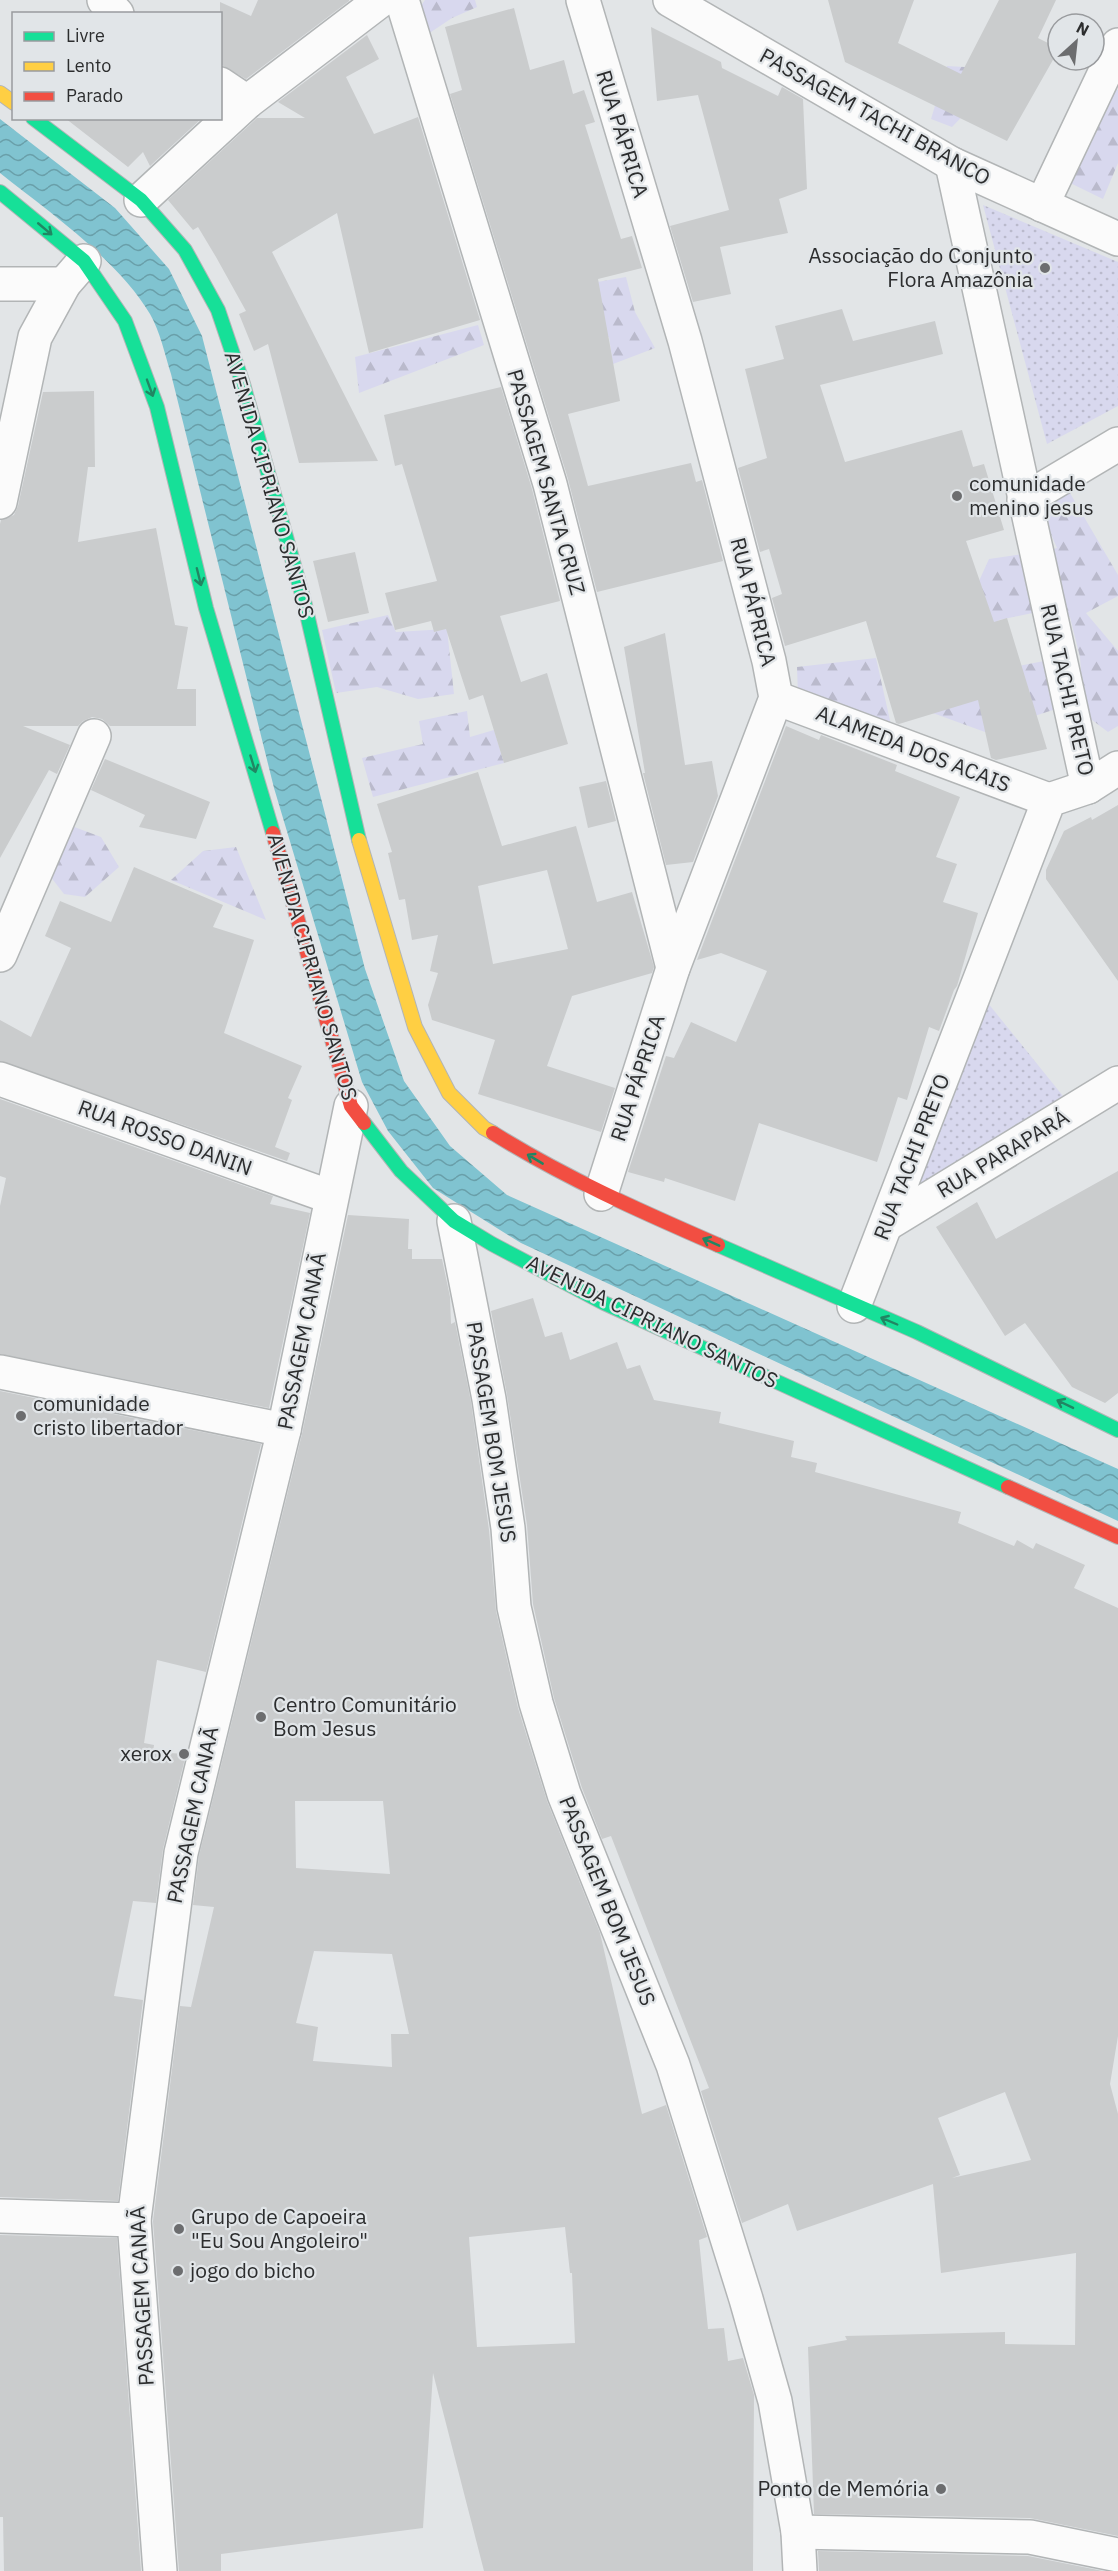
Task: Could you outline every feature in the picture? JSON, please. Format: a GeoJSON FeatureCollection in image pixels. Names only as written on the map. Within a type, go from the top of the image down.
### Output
{"type":"FeatureCollection","features":[{"type":"Feature","properties":{"kind":"street"},"geometry":{"type":"LineString","coordinates":[[104,0],[115,12]]}},
{"type":"Feature","properties":{"kind":"street"},"geometry":{"type":"LineString","coordinates":[[141,200],[247,102],[381,0]]}},
{"type":"Feature","properties":{"kind":"street","name":"PASSAGEM SANTA CRUZ"},"geometry":{"type":"LineString","coordinates":[[402,0],[550,484],[673,968]]}},
{"type":"Feature","properties":{"kind":"street","name":"RUA PÁPRICA"},"geometry":{"type":"LineString","coordinates":[[582,0],[685,341],[770,661],[776,698],[673,968],[601,1194]]}},
{"type":"Feature","properties":{"kind":"street","name":"PASSAGEM TACHI BRANCO"},"geometry":{"type":"LineString","coordinates":[[670,0],[952,164],[1118,239]]}},
{"type":"Feature","properties":{"kind":"street"},"geometry":{"type":"LineString","coordinates":[[1042,205],[1118,45]]}},
{"type":"Feature","properties":{"kind":"street"},"geometry":{"type":"LineString","coordinates":[[222,85],[247,102]]}},
{"type":"Feature","properties":{"kind":"street","name":"AVENIDA CIPRIANO SANTOS"},"geometry":{"type":"LineString","coordinates":[[36,120],[141,200],[185,250],[218,310],[243,384],[304,602],[365,864],[415,1027],[449,1093],[484,1128],[542,1164],[601,1194],[917,1332],[1118,1430]]}},
{"type":"Feature","properties":{"kind":"street","name":"RUA TACHI PRETO"},"geometry":{"type":"LineString","coordinates":[[854,1306],[1049,800],[1088,787],[952,164]]}},
{"type":"Feature","properties":{"kind":"street","name":"AVENIDA CIPRIANO SANTOS"},"geometry":{"type":"LineString","coordinates":[[0,192],[74,273],[125,321],[157,407],[206,609],[286,876],[351,1106],[401,1171],[454,1221],[492,1244],[604,1303],[1118,1537]]}},
{"type":"Feature","properties":{"kind":"street"},"geometry":{"type":"LineString","coordinates":[[0,284],[74,273]]}},
{"type":"Feature","properties":{"kind":"street"},"geometry":{"type":"LineString","coordinates":[[0,502],[35,337],[74,273]]}},
{"type":"Feature","properties":{"kind":"street"},"geometry":{"type":"LineString","coordinates":[[1024,500],[1118,444]]}},
{"type":"Feature","properties":{"kind":"street","name":"ALAMEDA DOS ACAIS"},"geometry":{"type":"LineString","coordinates":[[776,698],[1049,800]]}},
{"type":"Feature","properties":{"kind":"street"},"geometry":{"type":"LineString","coordinates":[[0,955],[94,736]]}},
{"type":"Feature","properties":{"kind":"street"},"geometry":{"type":"LineString","coordinates":[[1088,787],[1118,768]]}},
{"type":"Feature","properties":{"kind":"street","name":"RUA ROSSO DANIN"},"geometry":{"type":"LineString","coordinates":[[0,1079],[331,1197]]}},
{"type":"Feature","properties":{"kind":"street","name":"RUA PARAPARÁ"},"geometry":{"type":"LineString","coordinates":[[887,1224],[1118,1083]]}},
{"type":"Feature","properties":{"kind":"street","name":"PASSAGEM CANAÃ"},"geometry":{"type":"LineString","coordinates":[[160,2571],[134,2220],[181,1852],[284,1430],[351,1106]]}},
{"type":"Feature","properties":{"kind":"street","name":"PASSAGEM BOM JESUS"},"geometry":{"type":"LineString","coordinates":[[454,1221],[489,1399],[508,1528],[514,1607],[536,1703],[564,1794],[674,2065],[746,2299],[775,2401],[798,2532],[800,2571]]}},
{"type":"Feature","properties":{"kind":"street"},"geometry":{"type":"LineString","coordinates":[[0,1372],[284,1430]]}},
{"type":"Feature","properties":{"kind":"street"},"geometry":{"type":"LineString","coordinates":[[0,2216],[134,2220]]}},
{"type":"Feature","properties":{"kind":"street"},"geometry":{"type":"LineString","coordinates":[[798,2532],[1030,2537],[1118,2554]]}},
{"type":"Feature","properties":{"kind":"green space"},"geometry":{"type":"Polygon","coordinates":[[[425,0],[475,0],[477,7],[452,18],[425,36],[420,7],[425,0]]]}},
{"type":"Feature","properties":{"kind":"green space"},"geometry":{"type":"Polygon","coordinates":[[[947,66],[982,68],[977,101],[952,127],[931,119],[947,66]]]}},
{"type":"Feature","properties":{"kind":"green space"},"geometry":{"type":"Polygon","coordinates":[[[1109,88],[1118,90],[1118,163],[1103,199],[1066,181],[1109,88]]]}},
{"type":"Feature","properties":{"kind":"green space"},"geometry":{"type":"Polygon","coordinates":[[[983,205],[1118,262],[1118,406],[1047,444],[983,205]]]}},
{"type":"Feature","properties":{"kind":"green space"},"geometry":{"type":"Polygon","coordinates":[[[626,277],[635,312],[655,348],[613,364],[609,337],[584,338],[563,288],[626,277]]]}},
{"type":"Feature","properties":{"kind":"green space"},"geometry":{"type":"Polygon","coordinates":[[[478,325],[484,345],[359,393],[355,357],[478,325]]]}},
{"type":"Feature","properties":{"kind":"green space"},"geometry":{"type":"Polygon","coordinates":[[[1056,493],[1070,493],[1118,575],[1118,596],[1086,613],[1118,651],[1118,726],[1108,732],[1084,714],[1080,657],[1070,617],[1061,619],[1042,552],[1057,548],[1039,506],[1056,493]]]}},
{"type":"Feature","properties":{"kind":"green space"},"geometry":{"type":"Polygon","coordinates":[[[1029,553],[1042,611],[999,620],[979,639],[974,592],[989,559],[1029,553]]]}},
{"type":"Feature","properties":{"kind":"green space"},"geometry":{"type":"Polygon","coordinates":[[[388,615],[396,632],[447,629],[454,694],[418,699],[377,687],[336,693],[322,630],[388,615]]]}},
{"type":"Feature","properties":{"kind":"green space"},"geometry":{"type":"Polygon","coordinates":[[[876,658],[891,725],[798,695],[797,667],[876,658]]]}},
{"type":"Feature","properties":{"kind":"green space"},"geometry":{"type":"Polygon","coordinates":[[[1049,660],[1056,709],[985,732],[930,712],[1009,668],[1049,660]]]}},
{"type":"Feature","properties":{"kind":"green space"},"geometry":{"type":"Polygon","coordinates":[[[467,711],[470,737],[494,730],[504,763],[373,797],[362,758],[423,744],[419,721],[467,711]]]}},
{"type":"Feature","properties":{"kind":"green space"},"geometry":{"type":"Polygon","coordinates":[[[69,825],[101,837],[119,867],[85,897],[64,894],[50,876],[69,825]]]}},
{"type":"Feature","properties":{"kind":"green space"},"geometry":{"type":"Polygon","coordinates":[[[236,847],[266,920],[171,880],[203,851],[236,847]]]}},
{"type":"Feature","properties":{"kind":"green space"},"geometry":{"type":"Polygon","coordinates":[[[983,997],[1067,1101],[902,1205],[983,997]]]}},
{"type":"Feature","properties":{"kind":"water"},"geometry":{"type":"Polygon","coordinates":[[[0,119],[115,208],[169,269],[202,336],[365,969],[404,1081],[450,1146],[507,1195],[1118,1469],[1118,1521],[521,1243],[433,1188],[388,1131],[362,1082],[274,788],[171,374],[157,328],[136,294],[101,256],[0,173],[0,119]]]}},
{"type":"Feature","properties":{"kind":"building"},"geometry":{"type":"Polygon","coordinates":[[[258,0],[349,0],[246,79],[222,65],[220,2],[251,16],[258,0]]]}},
{"type":"Feature","properties":{"kind":"building"},"geometry":{"type":"Polygon","coordinates":[[[828,0],[914,0],[898,43],[961,74],[999,0],[1056,0],[1050,12],[1046,12],[1046,21],[1038,38],[1046,42],[1046,72],[1007,141],[845,62],[828,0]]]}},
{"type":"Feature","properties":{"kind":"building"},"geometry":{"type":"Polygon","coordinates":[[[514,8],[530,70],[564,60],[573,94],[584,90],[595,122],[585,125],[621,239],[632,236],[642,268],[598,279],[620,401],[568,414],[588,486],[691,463],[696,482],[702,480],[723,561],[597,592],[568,479],[450,94],[462,90],[445,27],[514,8]]]}},
{"type":"Feature","properties":{"kind":"building"},"geometry":{"type":"Polygon","coordinates":[[[651,27],[721,62],[722,68],[778,96],[782,87],[803,99],[807,189],[779,199],[788,233],[720,247],[731,294],[693,302],[670,226],[729,210],[698,95],[657,101],[651,27]]]}},
{"type":"Feature","properties":{"kind":"building"},"geometry":{"type":"Polygon","coordinates":[[[367,35],[379,59],[346,77],[374,134],[418,117],[480,320],[369,353],[337,213],[272,252],[378,461],[299,463],[268,344],[254,351],[239,314],[246,311],[216,257],[198,227],[193,230],[168,200],[257,118],[305,118],[278,102],[367,35]]]}},
{"type":"Feature","properties":{"kind":"building"},"geometry":{"type":"Polygon","coordinates":[[[68,120],[200,120],[150,166],[143,152],[128,167],[68,120]]]}},
{"type":"Feature","properties":{"kind":"building"},"geometry":{"type":"Polygon","coordinates":[[[842,309],[853,341],[935,321],[943,354],[820,385],[845,462],[962,430],[973,467],[984,464],[1004,530],[966,541],[994,622],[1007,618],[1047,749],[996,760],[991,758],[978,700],[896,723],[866,621],[785,646],[772,598],[782,594],[769,549],[760,552],[738,468],[767,458],[745,369],[784,359],[775,326],[842,309]]]}},
{"type":"Feature","properties":{"kind":"building"},"geometry":{"type":"Polygon","coordinates":[[[501,387],[532,489],[560,601],[500,616],[521,682],[547,673],[568,744],[504,763],[483,695],[469,700],[446,629],[434,632],[431,621],[395,630],[385,593],[437,581],[402,464],[395,466],[384,415],[501,387]]]}},
{"type":"Feature","properties":{"kind":"building"},"geometry":{"type":"Polygon","coordinates":[[[94,391],[95,467],[88,467],[78,542],[156,528],[175,625],[188,627],[177,689],[196,689],[196,726],[110,726],[102,719],[92,717],[78,726],[23,726],[70,745],[57,774],[49,770],[0,858],[0,524],[1,520],[14,515],[18,506],[43,392],[94,391]]]}},
{"type":"Feature","properties":{"kind":"building"},"geometry":{"type":"Polygon","coordinates":[[[355,552],[369,613],[328,622],[313,561],[355,552]]]}},
{"type":"Feature","properties":{"kind":"building"},"geometry":{"type":"Polygon","coordinates":[[[665,633],[685,765],[712,761],[718,796],[693,862],[666,865],[643,773],[645,773],[624,647],[665,633]]]}},
{"type":"Feature","properties":{"kind":"building"},"geometry":{"type":"Polygon","coordinates":[[[786,726],[819,740],[821,735],[897,765],[895,771],[960,797],[936,857],[957,864],[943,902],[978,913],[957,986],[939,1031],[929,1027],[907,1100],[898,1097],[877,1162],[759,1123],[735,1201],[665,1178],[664,1182],[628,1172],[666,1056],[674,1058],[691,1022],[736,1042],[767,971],[721,953],[697,960],[786,726]]]}},
{"type":"Feature","properties":{"kind":"building"},"geometry":{"type":"Polygon","coordinates":[[[105,759],[210,802],[196,839],[139,827],[145,815],[91,790],[105,759]]]}},
{"type":"Feature","properties":{"kind":"building"},"geometry":{"type":"Polygon","coordinates":[[[478,772],[502,846],[576,826],[597,902],[632,892],[654,967],[652,973],[572,996],[547,1066],[615,1088],[601,1132],[478,1094],[495,1040],[432,1020],[428,1005],[438,973],[430,971],[438,935],[412,940],[405,899],[399,900],[388,853],[392,852],[377,804],[478,772]],[[547,870],[478,886],[493,964],[568,949],[547,870]]]}},
{"type":"Feature","properties":{"kind":"building"},"geometry":{"type":"Polygon","coordinates":[[[606,781],[616,821],[588,828],[579,787],[606,781]]]}},
{"type":"Feature","properties":{"kind":"building"},"geometry":{"type":"Polygon","coordinates":[[[1118,805],[1118,981],[1046,879],[1046,870],[1064,831],[1091,817],[1092,820],[1118,805]]]}},
{"type":"Feature","properties":{"kind":"building"},"geometry":{"type":"Polygon","coordinates":[[[134,867],[223,905],[213,927],[254,940],[224,1033],[302,1066],[288,1098],[292,1100],[275,1147],[290,1153],[287,1161],[0,1061],[0,1020],[31,1037],[71,948],[45,936],[60,901],[111,922],[134,867]]]}},
{"type":"Feature","properties":{"kind":"building"},"geometry":{"type":"Polygon","coordinates":[[[0,1099],[273,1196],[270,1204],[310,1213],[269,1408],[0,1354],[0,1206],[6,1178],[0,1176],[0,1099]]]}},
{"type":"Feature","properties":{"kind":"building"},"geometry":{"type":"Polygon","coordinates":[[[1118,1171],[1118,1393],[1105,1403],[1072,1387],[1025,1323],[1005,1336],[936,1227],[977,1202],[996,1239],[1118,1171]]]}},
{"type":"Feature","properties":{"kind":"building"},"geometry":{"type":"Polygon","coordinates":[[[348,1215],[409,1219],[408,1249],[412,1249],[412,1259],[442,1259],[450,1297],[451,1324],[455,1322],[471,1402],[489,1530],[496,1611],[518,1708],[547,1801],[600,1933],[642,2114],[666,2105],[707,2237],[699,2240],[708,2329],[724,2328],[728,2361],[743,2358],[754,2395],[753,2571],[484,2571],[433,2373],[423,2528],[221,2554],[221,2571],[179,2571],[153,2221],[180,2006],[191,2007],[214,1907],[193,1905],[199,1856],[302,1434],[348,1215]],[[295,1801],[296,1868],[390,1874],[383,1801],[295,1801]],[[314,1951],[296,2023],[318,2027],[313,2061],[392,2067],[391,2034],[409,2034],[392,1954],[314,1951]],[[565,2227],[469,2237],[477,2347],[575,2343],[572,2273],[570,2273],[565,2227]]]}},
{"type":"Feature","properties":{"kind":"building"},"geometry":{"type":"Polygon","coordinates":[[[533,1298],[545,1337],[562,1332],[570,1360],[617,1342],[627,1369],[640,1365],[654,1400],[721,1412],[719,1423],[794,1441],[791,1457],[817,1463],[815,1472],[961,1512],[958,1523],[1014,1546],[1017,1540],[1033,1549],[1036,1543],[1085,1565],[1074,1588],[1118,1608],[1118,2036],[1110,2084],[1118,2114],[1118,2536],[1030,2518],[814,2514],[808,2347],[847,2340],[845,2336],[1005,2332],[1005,2344],[1075,2345],[1076,2253],[941,2273],[933,2184],[797,2231],[788,2204],[742,2223],[701,2091],[709,2088],[611,1836],[602,1839],[582,1788],[554,1698],[533,1604],[527,1525],[507,1395],[491,1311],[533,1298]],[[1005,2092],[938,2118],[960,2175],[952,2178],[1031,2160],[1005,2092]]]}},
{"type":"Feature","properties":{"kind":"building"},"geometry":{"type":"Polygon","coordinates":[[[0,1391],[261,1444],[206,1672],[157,1660],[144,1743],[154,1745],[153,1752],[186,1754],[163,1849],[156,1903],[133,1901],[114,1996],[143,2000],[118,2201],[0,2197],[0,1391]]]}},
{"type":"Feature","properties":{"kind":"building"},"geometry":{"type":"Polygon","coordinates":[[[0,2235],[117,2238],[141,2571],[4,2571],[3,2517],[0,2517],[0,2235]]]}},
{"type":"Feature","properties":{"kind":"building"},"geometry":{"type":"Polygon","coordinates":[[[818,2551],[1028,2556],[1103,2571],[819,2571],[818,2551]]]}},
{"type":"Feature","properties":{"kind":"traffic: fast"},"geometry":{"type":"LineString","coordinates":[[36,120],[141,200],[185,250],[218,310],[243,384],[304,601],[359,840]]}},
{"type":"Feature","properties":{"kind":"traffic: fast"},"geometry":{"type":"LineString","coordinates":[[0,192],[84,261],[125,321],[157,407],[206,608],[273,833]]}},
{"type":"Feature","properties":{"kind":"traffic: fast"},"geometry":{"type":"LineString","coordinates":[[364,1123],[401,1171],[454,1221],[492,1244],[604,1303],[1008,1487]]}},
{"type":"Feature","properties":{"kind":"traffic: fast"},"geometry":{"type":"LineString","coordinates":[[718,1245],[917,1332],[1118,1430]]}},
{"type":"Feature","properties":{"kind":"traffic: slow"},"geometry":{"type":"LineString","coordinates":[[0,93],[12,102]]}},
{"type":"Feature","properties":{"kind":"traffic: slow"},"geometry":{"type":"LineString","coordinates":[[359,840],[415,1027],[449,1093],[484,1128],[493,1133]]}},
{"type":"Feature","properties":{"kind":"traffic: jam"},"geometry":{"type":"LineString","coordinates":[[273,833],[351,1106],[364,1123]]}},
{"type":"Feature","properties":{"kind":"traffic: jam"},"geometry":{"type":"LineString","coordinates":[[493,1133],[575,1179],[718,1245]]}},
{"type":"Feature","properties":{"kind":"traffic: jam"},"geometry":{"type":"LineString","coordinates":[[1008,1487],[1118,1537]]}},
{"type":"Feature","properties":{"kind":"place","name":"Associação do Conjunto Flora Amazônia"},"geometry":{"type":"Point","coordinates":[1045,268]}},
{"type":"Feature","properties":{"kind":"place","name":"comunidade menino jesus"},"geometry":{"type":"Point","coordinates":[957,496]}},
{"type":"Feature","properties":{"kind":"place","name":"comunidade cristo libertador"},"geometry":{"type":"Point","coordinates":[21,1416]}},
{"type":"Feature","properties":{"kind":"place","name":"Centro Comunitário Bom Jesus"},"geometry":{"type":"Point","coordinates":[261,1717]}},
{"type":"Feature","properties":{"kind":"place","name":"xerox"},"geometry":{"type":"Point","coordinates":[184,1754]}},
{"type":"Feature","properties":{"kind":"place","name":"Grupo de Capoeira \"Eu Sou Angoleiro\""},"geometry":{"type":"Point","coordinates":[179,2229]}},
{"type":"Feature","properties":{"kind":"place","name":"jogo do bicho"},"geometry":{"type":"Point","coordinates":[178,2271]}},
{"type":"Feature","properties":{"kind":"place","name":"Ponto de Memória"},"geometry":{"type":"Point","coordinates":[941,2489]}}]}
